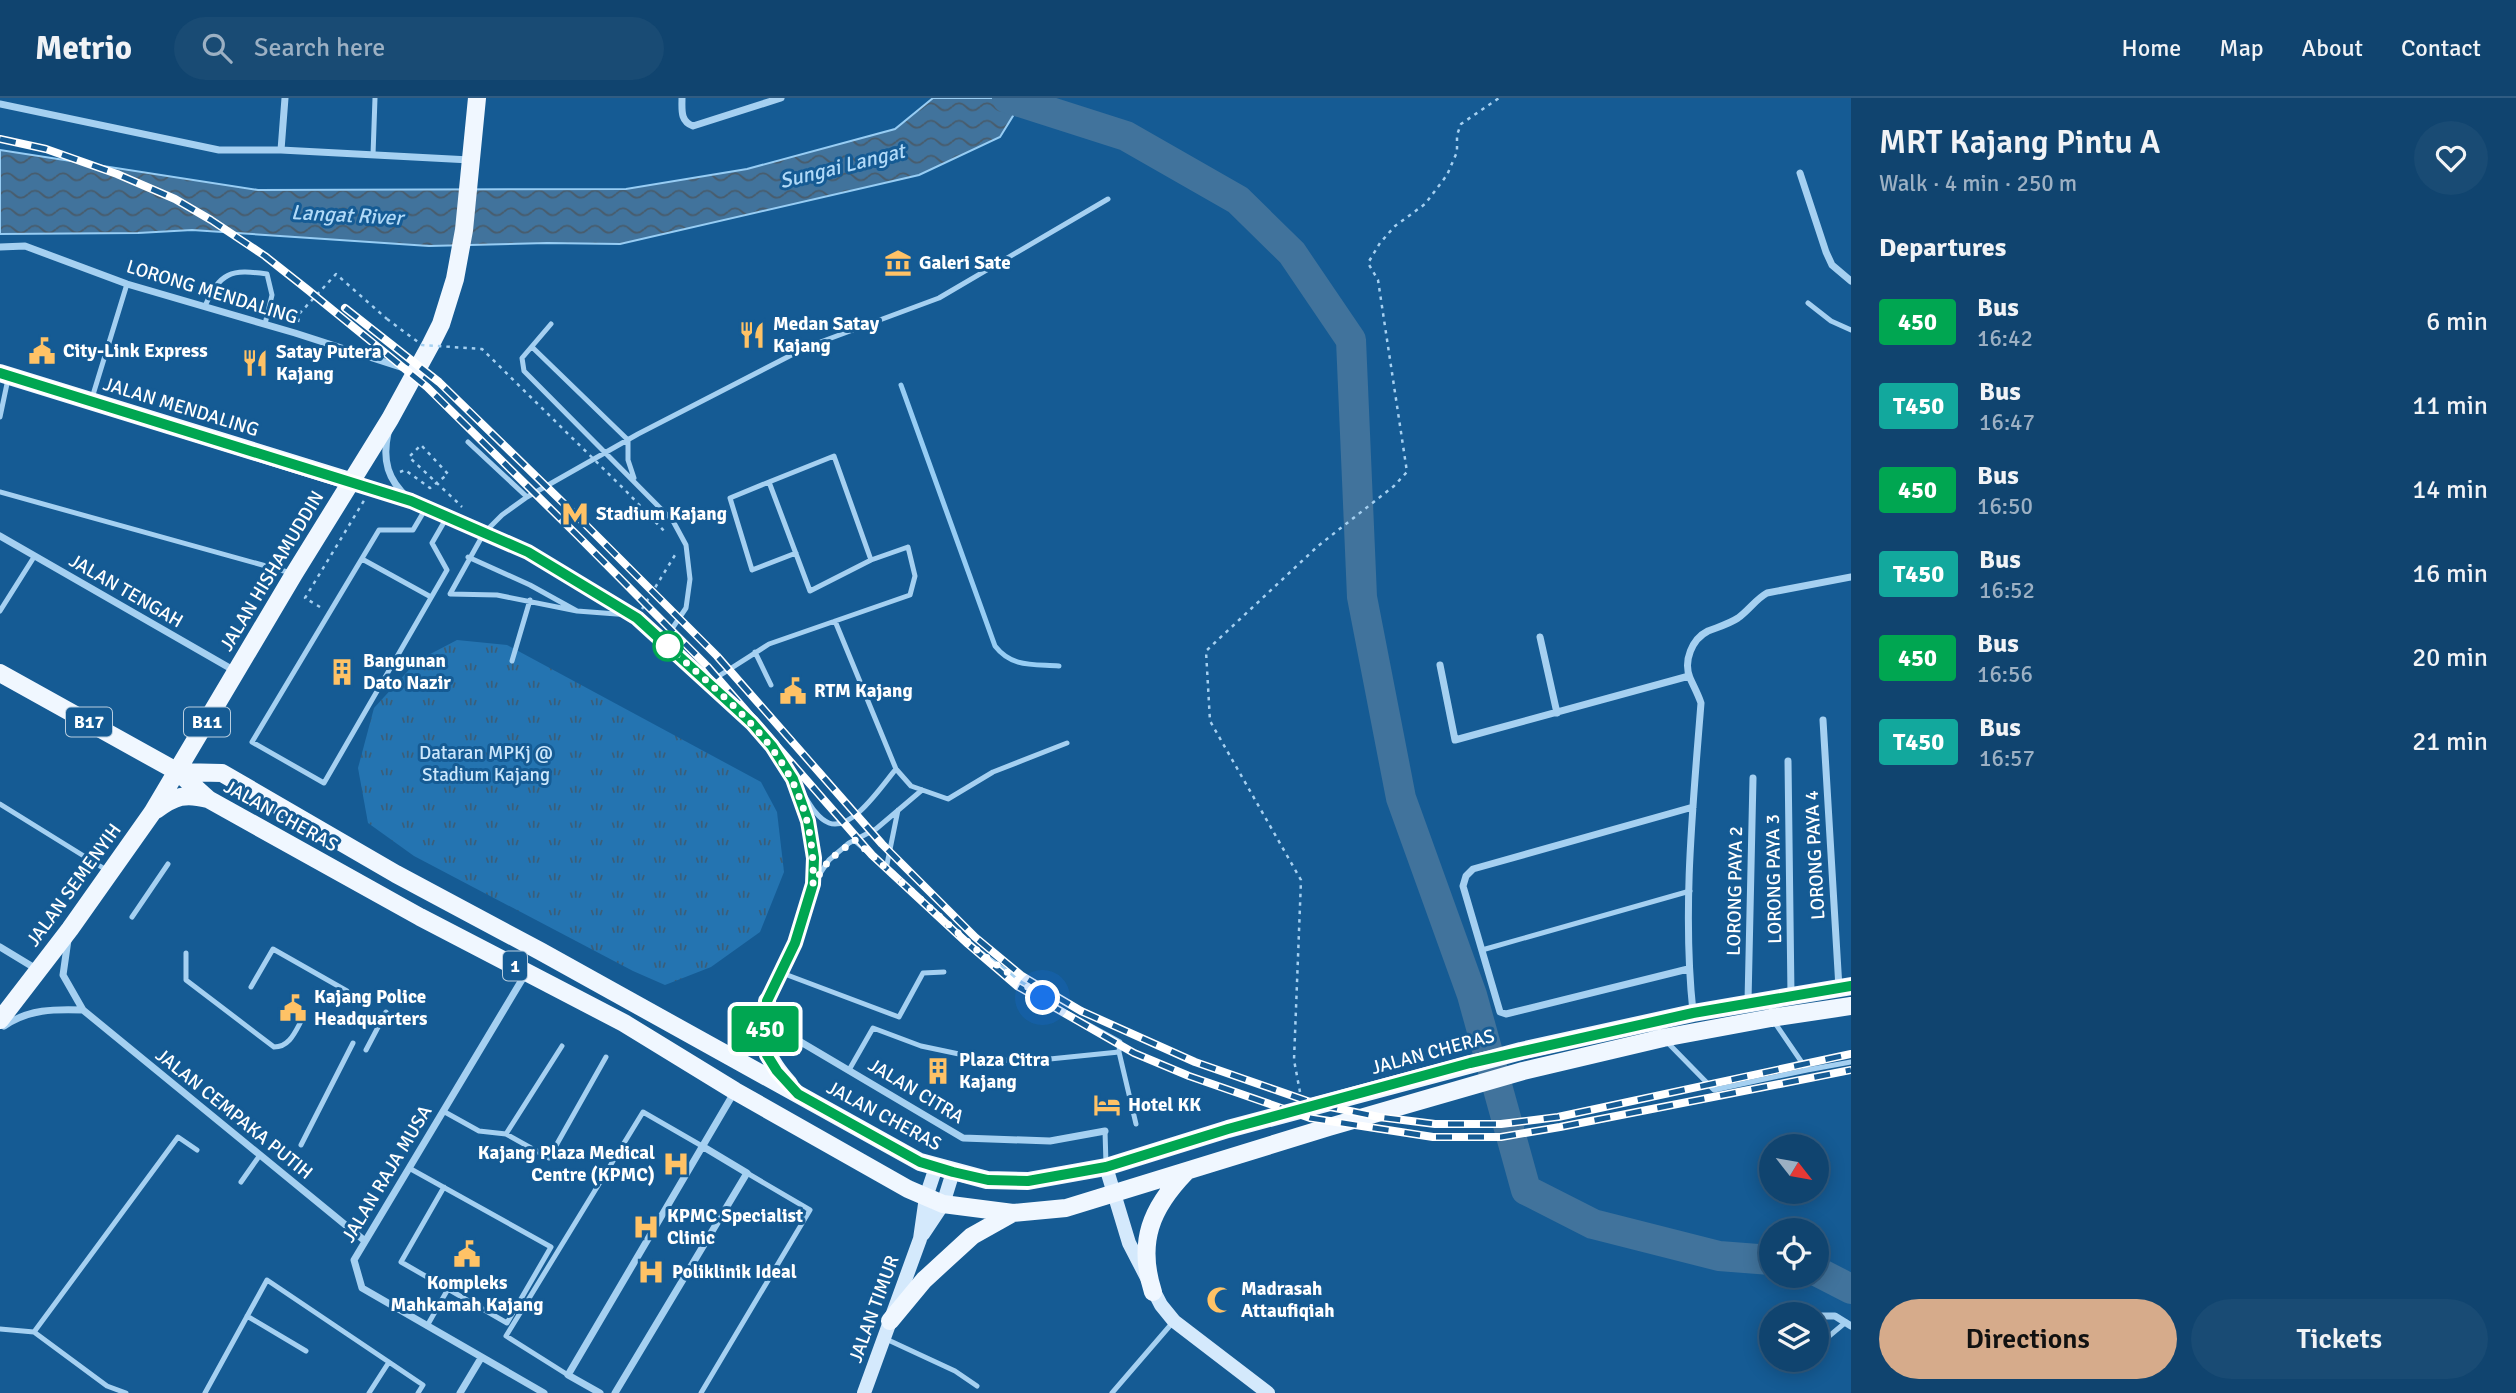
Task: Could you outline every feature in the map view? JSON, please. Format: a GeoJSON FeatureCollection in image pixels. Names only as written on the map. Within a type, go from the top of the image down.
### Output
{"type":"FeatureCollection","features":[{"type":"Feature","properties":{"kind":"main road","name":"B11"},"geometry":{"type":"LineString","coordinates":[[471,169],[477,98]]}},
{"type":"Feature","properties":{"kind":"main road","name":"JALAN HISHAMUDDIN"},"geometry":{"type":"LineString","coordinates":[[178,772],[294,574],[390,419],[441,324],[455,279],[471,169]]}},
{"type":"Feature","properties":{"kind":"main road","name":"JALAN MENDALING"},"geometry":{"type":"LineString","coordinates":[[4,374],[350,481]]}},
{"type":"Feature","properties":{"kind":"main road","name":"B17"},"geometry":{"type":"LineString","coordinates":[[0,673],[178,772]]}},
{"type":"Feature","properties":{"kind":"main road","name":"JALAN CHERAS"},"geometry":{"type":"LineString","coordinates":[[178,772],[208,799],[420,917],[624,1023],[735,1091],[908,1189],[935,1201],[1013,1213],[1066,1208],[1329,1127],[1524,1071],[1663,1038],[1851,1006]]}},
{"type":"Feature","properties":{"kind":"main road","name":"JALAN CHERAS"},"geometry":{"type":"LineString","coordinates":[[178,772],[222,773],[396,874],[920,1162],[988,1180],[1028,1181],[1106,1167],[1470,1063],[1693,1013],[1845,987]]}},
{"type":"Feature","properties":{"kind":"main road","name":"JALAN SEMENYIH"},"geometry":{"type":"LineString","coordinates":[[0,1020],[111,873],[178,772]]}},
{"type":"Feature","properties":{"kind":"main road"},"geometry":{"type":"LineString","coordinates":[[152,813],[177,797],[194,795],[208,799]]}},
{"type":"Feature","properties":{"kind":"main road"},"geometry":{"type":"LineString","coordinates":[[767,1001],[764,1039],[767,1055],[777,1071],[798,1094]]}},
{"type":"Feature","properties":{"kind":"main road"},"geometry":{"type":"LineString","coordinates":[[1106,1167],[1129,1243],[1153,1292],[1174,1321],[1268,1393]]}},
{"type":"Feature","properties":{"kind":"main road","name":"JALAN TIMUR"},"geometry":{"type":"LineString","coordinates":[[864,1393],[944,1170]]}},
{"type":"Feature","properties":{"kind":"main road"},"geometry":{"type":"LineString","coordinates":[[1153,1292],[1146,1258],[1152,1219],[1159,1203],[1186,1172]]}},
{"type":"Feature","properties":{"kind":"main road"},"geometry":{"type":"LineString","coordinates":[[887,1329],[924,1280],[972,1236],[1013,1213]]}},
{"type":"Feature","properties":{"kind":"street"},"geometry":{"type":"LineString","coordinates":[[281,150],[285,98]]}},
{"type":"Feature","properties":{"kind":"street"},"geometry":{"type":"LineString","coordinates":[[682,98],[681,114],[684,120],[693,126],[781,98]]}},
{"type":"Feature","properties":{"kind":"street"},"geometry":{"type":"LineString","coordinates":[[0,104],[219,150],[373,155],[471,169]]}},
{"type":"Feature","properties":{"kind":"street"},"geometry":{"type":"LineString","coordinates":[[1800,173],[1826,252],[1832,264],[1851,282]]}},
{"type":"Feature","properties":{"kind":"street","name":"LORONG MENDALING"},"geometry":{"type":"LineString","coordinates":[[0,247],[25,246],[127,284],[416,372]]}},
{"type":"Feature","properties":{"kind":"street"},"geometry":{"type":"LineString","coordinates":[[390,419],[386,444],[391,477],[394,485],[411,501]]}},
{"type":"Feature","properties":{"kind":"street"},"geometry":{"type":"LineString","coordinates":[[350,481],[411,501],[528,552],[635,617],[752,723],[772,746],[793,779],[812,838],[813,884],[795,943],[782,973],[735,1059]]}},
{"type":"Feature","properties":{"kind":"street","name":"JALAN TENGAH"},"geometry":{"type":"LineString","coordinates":[[0,536],[236,671]]}},
{"type":"Feature","properties":{"kind":"street"},"geometry":{"type":"LineString","coordinates":[[1693,1013],[1688,969],[1690,891],[1701,703],[1697,688],[1689,676],[1689,653],[1706,632],[1738,618],[1767,593],[1851,577]]}},
{"type":"Feature","properties":{"kind":"street"},"geometry":{"type":"LineString","coordinates":[[1539,637],[1558,713]]}},
{"type":"Feature","properties":{"kind":"street"},"geometry":{"type":"LineString","coordinates":[[1440,665],[1455,740],[1689,676]]}},
{"type":"Feature","properties":{"kind":"street","name":"LORONG PAYA 4"},"geometry":{"type":"LineString","coordinates":[[1823,720],[1845,987]]}},
{"type":"Feature","properties":{"kind":"street","name":"LORONG PAYA 3"},"geometry":{"type":"LineString","coordinates":[[1788,761],[1791,997]]}},
{"type":"Feature","properties":{"kind":"street","name":"LORONG PAYA 2"},"geometry":{"type":"LineString","coordinates":[[1748,1004],[1754,778]]}},
{"type":"Feature","properties":{"kind":"street"},"geometry":{"type":"LineString","coordinates":[[1688,969],[1506,1014],[1500,1012],[1463,886],[1466,876],[1473,869],[1693,807]]}},
{"type":"Feature","properties":{"kind":"street","name":"JALAN CEMPAKA PUTIH"},"geometry":{"type":"LineString","coordinates":[[70,929],[63,975],[83,1010],[365,1241]]}},
{"type":"Feature","properties":{"kind":"street"},"geometry":{"type":"LineString","coordinates":[[0,947],[38,970]]}},
{"type":"Feature","properties":{"kind":"street","name":"JALAN RAJA MUSA"},"geometry":{"type":"LineString","coordinates":[[527,972],[355,1260],[362,1288],[544,1393]]}},
{"type":"Feature","properties":{"kind":"street"},"geometry":{"type":"LineString","coordinates":[[0,1028],[13,1019],[48,1009],[83,1010]]}},
{"type":"Feature","properties":{"kind":"street","name":"JALAN CITRA"},"geometry":{"type":"LineString","coordinates":[[766,1021],[963,1138],[1050,1141],[1105,1131]]}},
{"type":"Feature","properties":{"kind":"street"},"geometry":{"type":"LineString","coordinates":[[600,1393],[568,1375],[735,1091]]}},
{"type":"Feature","properties":{"kind":"street"},"geometry":{"type":"LineString","coordinates":[[615,1393],[747,1173],[702,1146]]}},
{"type":"Feature","properties":{"kind":"street"},"geometry":{"type":"LineString","coordinates":[[1829,1316],[1835,1316],[1848,1324]]}},
{"type":"Feature","properties":{"kind":"street"},"geometry":{"type":"LineString","coordinates":[[460,1393],[481,1358]]}},
{"type":"Feature","properties":{"kind":"lane"},"geometry":{"type":"LineString","coordinates":[[373,155],[375,98]]}},
{"type":"Feature","properties":{"kind":"lane"},"geometry":{"type":"LineString","coordinates":[[635,617],[577,611],[497,595],[450,594],[468,557],[484,533],[502,515],[527,497],[628,440],[807,347],[939,298],[1108,199]]}},
{"type":"Feature","properties":{"kind":"lane"},"geometry":{"type":"LineString","coordinates":[[205,306],[213,287],[222,277],[242,270],[267,274],[272,295],[265,324]]}},
{"type":"Feature","properties":{"kind":"lane"},"geometry":{"type":"LineString","coordinates":[[91,401],[127,284]]}},
{"type":"Feature","properties":{"kind":"lane"},"geometry":{"type":"LineString","coordinates":[[1808,303],[1826,318],[1851,330]]}},
{"type":"Feature","properties":{"kind":"lane"},"geometry":{"type":"LineString","coordinates":[[551,324],[522,358],[524,371],[673,521],[686,545],[690,579],[686,608],[663,642]]}},
{"type":"Feature","properties":{"kind":"lane"},"geometry":{"type":"LineString","coordinates":[[532,346],[628,440],[628,460],[635,481]]}},
{"type":"Feature","properties":{"kind":"lane"},"geometry":{"type":"LineString","coordinates":[[0,417],[4,374]]}},
{"type":"Feature","properties":{"kind":"lane"},"geometry":{"type":"LineString","coordinates":[[468,442],[527,497]]}},
{"type":"Feature","properties":{"kind":"lane"},"geometry":{"type":"LineString","coordinates":[[796,553],[752,570],[730,498],[834,456],[871,560]]}},
{"type":"Feature","properties":{"kind":"lane"},"geometry":{"type":"LineString","coordinates":[[708,683],[769,644],[910,595],[915,576],[908,547],[871,560],[810,591],[769,482]]}},
{"type":"Feature","properties":{"kind":"lane"},"geometry":{"type":"LineString","coordinates":[[0,492],[294,574]]}},
{"type":"Feature","properties":{"kind":"lane"},"geometry":{"type":"LineString","coordinates":[[426,508],[414,530],[379,530],[253,742],[324,783],[447,570],[432,543],[447,517]]}},
{"type":"Feature","properties":{"kind":"lane"},"geometry":{"type":"LineString","coordinates":[[0,611],[34,557]]}},
{"type":"Feature","properties":{"kind":"lane"},"geometry":{"type":"LineString","coordinates":[[468,557],[530,585],[577,611]]}},
{"type":"Feature","properties":{"kind":"lane"},"geometry":{"type":"LineString","coordinates":[[362,559],[431,597]]}},
{"type":"Feature","properties":{"kind":"lane"},"geometry":{"type":"LineString","coordinates":[[512,662],[530,600]]}},
{"type":"Feature","properties":{"kind":"lane"},"geometry":{"type":"LineString","coordinates":[[835,621],[896,769],[911,786],[948,799],[993,772],[1067,743]]}},
{"type":"Feature","properties":{"kind":"lane"},"geometry":{"type":"LineString","coordinates":[[755,652],[771,685]]}},
{"type":"Feature","properties":{"kind":"lane"},"geometry":{"type":"LineString","coordinates":[[793,779],[821,817],[830,824],[844,823],[861,811],[896,769]]}},
{"type":"Feature","properties":{"kind":"lane"},"geometry":{"type":"LineString","coordinates":[[813,884],[829,860],[855,840],[876,829],[922,790]]}},
{"type":"Feature","properties":{"kind":"lane"},"geometry":{"type":"LineString","coordinates":[[0,804],[111,873]]}},
{"type":"Feature","properties":{"kind":"lane"},"geometry":{"type":"LineString","coordinates":[[886,869],[898,810]]}},
{"type":"Feature","properties":{"kind":"lane"},"geometry":{"type":"LineString","coordinates":[[855,840],[979,952],[1054,1006],[1120,1042],[1119,1052],[1136,1124]]}},
{"type":"Feature","properties":{"kind":"lane"},"geometry":{"type":"LineString","coordinates":[[132,917],[168,864]]}},
{"type":"Feature","properties":{"kind":"lane"},"geometry":{"type":"LineString","coordinates":[[1482,950],[1690,891]]}},
{"type":"Feature","properties":{"kind":"lane"},"geometry":{"type":"LineString","coordinates":[[251,987],[273,949],[347,991]]}},
{"type":"Feature","properties":{"kind":"lane"},"geometry":{"type":"LineString","coordinates":[[186,953],[186,980],[274,1047],[283,1047],[289,1041],[304,1016]]}},
{"type":"Feature","properties":{"kind":"lane"},"geometry":{"type":"LineString","coordinates":[[782,973],[899,1017],[923,972],[944,972]]}},
{"type":"Feature","properties":{"kind":"lane"},"geometry":{"type":"LineString","coordinates":[[366,1050],[386,1012]]}},
{"type":"Feature","properties":{"kind":"lane"},"geometry":{"type":"LineString","coordinates":[[1772,1018],[1807,1070]]}},
{"type":"Feature","properties":{"kind":"lane"},"geometry":{"type":"LineString","coordinates":[[849,1070],[873,1028],[921,1046],[1020,1062],[1119,1052]]}},
{"type":"Feature","properties":{"kind":"lane"},"geometry":{"type":"LineString","coordinates":[[1663,1038],[1714,1090],[1851,1062]]}},
{"type":"Feature","properties":{"kind":"lane"},"geometry":{"type":"LineString","coordinates":[[302,1145],[354,1043]]}},
{"type":"Feature","properties":{"kind":"lane"},"geometry":{"type":"LineString","coordinates":[[506,1134],[562,1046]]}},
{"type":"Feature","properties":{"kind":"lane"},"geometry":{"type":"LineString","coordinates":[[443,1111],[480,1131],[506,1134],[549,1158],[606,1057]]}},
{"type":"Feature","properties":{"kind":"lane"},"geometry":{"type":"LineString","coordinates":[[568,1375],[506,1336],[643,1112],[702,1146]]}},
{"type":"Feature","properties":{"kind":"lane"},"geometry":{"type":"LineString","coordinates":[[1105,1131],[1106,1167]]}},
{"type":"Feature","properties":{"kind":"lane"},"geometry":{"type":"LineString","coordinates":[[34,1332],[178,1137],[197,1150]]}},
{"type":"Feature","properties":{"kind":"lane"},"geometry":{"type":"LineString","coordinates":[[241,1182],[260,1155]]}},
{"type":"Feature","properties":{"kind":"lane"},"geometry":{"type":"LineString","coordinates":[[409,1168],[551,1247],[507,1323],[401,1262],[443,1188]]}},
{"type":"Feature","properties":{"kind":"lane"},"geometry":{"type":"LineString","coordinates":[[701,1393],[810,1210],[747,1173]]}},
{"type":"Feature","properties":{"kind":"lane"},"geometry":{"type":"LineString","coordinates":[[205,1393],[267,1280],[423,1385],[418,1393]]}},
{"type":"Feature","properties":{"kind":"lane"},"geometry":{"type":"LineString","coordinates":[[427,1326],[448,1289]]}},
{"type":"Feature","properties":{"kind":"lane"},"geometry":{"type":"LineString","coordinates":[[247,1316],[306,1351]]}},
{"type":"Feature","properties":{"kind":"lane"},"geometry":{"type":"LineString","coordinates":[[1112,1393],[1174,1321]]}},
{"type":"Feature","properties":{"kind":"lane"},"geometry":{"type":"LineString","coordinates":[[1829,1338],[1848,1324]]}},
{"type":"Feature","properties":{"kind":"lane"},"geometry":{"type":"LineString","coordinates":[[0,1329],[34,1332],[107,1386],[126,1393]]}},
{"type":"Feature","properties":{"kind":"lane"},"geometry":{"type":"LineString","coordinates":[[887,1329],[977,1386]]}},
{"type":"Feature","properties":{"kind":"lane"},"geometry":{"type":"LineString","coordinates":[[369,1393],[388,1362]]}},
{"type":"Feature","properties":{"kind":"path"},"geometry":{"type":"LineString","coordinates":[[1303,1109],[1294,1060],[1301,880],[1210,721],[1206,651],[1318,546],[1394,486],[1407,472],[1378,280],[1368,263],[1395,226],[1425,204],[1447,175],[1457,152],[1457,135],[1461,124],[1499,98]]}},
{"type":"Feature","properties":{"kind":"path"},"geometry":{"type":"LineString","coordinates":[[295,333],[300,313],[336,274],[387,319],[422,345],[482,349],[670,538]]}},
{"type":"Feature","properties":{"kind":"path"},"geometry":{"type":"LineString","coordinates":[[391,477],[405,470],[430,488],[439,481],[448,474],[421,445],[409,457],[418,466],[428,475],[437,484],[462,507]]}},
{"type":"Feature","properties":{"kind":"path"},"geometry":{"type":"LineString","coordinates":[[330,613],[305,598],[372,489]]}},
{"type":"Feature","properties":{"kind":"path"},"geometry":{"type":"LineString","coordinates":[[635,617],[679,549]]}},
{"type":"Feature","properties":{"kind":"green space","name":"Dataran MPKj @ Stadium Kajang"},"geometry":{"type":"Polygon","coordinates":[[[457,640],[507,645],[761,782],[777,812],[784,872],[760,932],[711,967],[665,985],[633,971],[414,856],[368,823],[358,768],[374,708],[417,661],[457,640]]]}},
{"type":"Feature","properties":{"kind":"water"},"geometry":{"type":"Polygon","coordinates":[[[933,98],[1024,98],[1000,137],[919,175],[620,244],[429,246],[192,230],[0,234],[0,150],[258,190],[626,189],[747,169],[895,129],[933,98]]]}},
{"type":"Feature","properties":{"kind":"waterway"},"geometry":{"type":"LineString","coordinates":[[1007,98],[1126,136],[1238,200],[1292,253],[1351,340],[1362,597],[1401,798],[1472,995],[1526,1190],[1593,1224],[1719,1256],[1759,1259]]}},
{"type":"Feature","properties":{"kind":"waterway"},"geometry":{"type":"LineString","coordinates":[[901,385],[995,646],[1016,661],[1032,665],[1059,666]]}},
{"type":"Feature","properties":{"kind":"waterway"},"geometry":{"type":"LineString","coordinates":[[1829,1278],[1851,1289]]}},
{"type":"Feature","properties":{"kind":"railway"},"geometry":{"type":"LineString","coordinates":[[0,139],[46,149],[117,174],[175,199],[265,256],[308,290],[427,387],[576,534],[707,666],[872,855],[968,944],[1017,986],[1134,1053],[1189,1076],[1310,1118],[1433,1137],[1501,1137],[1851,1070]]}},
{"type":"Feature","properties":{"kind":"railway"},"geometry":{"type":"LineString","coordinates":[[345,308],[439,382],[585,524],[717,656],[882,844],[975,937],[1022,976],[1081,1011],[1195,1062],[1316,1104],[1379,1117],[1435,1124],[1501,1124],[1558,1117],[1851,1054]]}},
{"type":"Feature","properties":{"kind":"bus line","name":"450"},"geometry":{"type":"LineString","coordinates":[[0,373],[411,501],[528,552],[637,618],[752,723],[772,746],[793,779],[808,821],[814,858],[813,884],[795,943],[767,1001],[764,1039],[767,1055],[777,1071],[798,1094],[920,1162],[988,1180],[1028,1181],[1106,1167],[1228,1129],[1470,1063],[1693,1013],[1851,986]]}},
{"type":"Feature","properties":{"kind":"place","name":"Galeri Sate"},"geometry":{"type":"Point","coordinates":[898,263]}},
{"type":"Feature","properties":{"kind":"place","name":"Medan Satay Kajang"},"geometry":{"type":"Point","coordinates":[752,335]}},
{"type":"Feature","properties":{"kind":"place","name":"City-Link Express"},"geometry":{"type":"Point","coordinates":[42,351]}},
{"type":"Feature","properties":{"kind":"place","name":"Satay Putera Kajang"},"geometry":{"type":"Point","coordinates":[255,363]}},
{"type":"Feature","properties":{"kind":"place","name":"Stadium Kajang"},"geometry":{"type":"Point","coordinates":[575,514]}},
{"type":"Feature","properties":{"kind":"place","name":"Bangunan Dato Nazir"},"geometry":{"type":"Point","coordinates":[342,672]}},
{"type":"Feature","properties":{"kind":"place","name":"RTM Kajang"},"geometry":{"type":"Point","coordinates":[793,691]}},
{"type":"Feature","properties":{"kind":"place","name":"Kajang Police Headquarters"},"geometry":{"type":"Point","coordinates":[293,1008]}},
{"type":"Feature","properties":{"kind":"place","name":"Plaza Citra Kajang"},"geometry":{"type":"Point","coordinates":[938,1071]}},
{"type":"Feature","properties":{"kind":"place","name":"Hotel KK"},"geometry":{"type":"Point","coordinates":[1107,1105]}},
{"type":"Feature","properties":{"kind":"place","name":"Kajang Plaza Medical Centre (KPMC)"},"geometry":{"type":"Point","coordinates":[676,1164]}},
{"type":"Feature","properties":{"kind":"place","name":"KPMC Specialist Clinic"},"geometry":{"type":"Point","coordinates":[646,1227]}},
{"type":"Feature","properties":{"kind":"place","name":"Kompleks Mahkamah Kajang"},"geometry":{"type":"Point","coordinates":[467,1254]}},
{"type":"Feature","properties":{"kind":"place","name":"Poliklinik Ideal"},"geometry":{"type":"Point","coordinates":[651,1272]}},
{"type":"Feature","properties":{"kind":"place","name":"Madrasah Attaufiqiah"},"geometry":{"type":"Point","coordinates":[1220,1300]}},
{"type":"Feature","properties":{"kind":"route"},"geometry":{"type":"LineString","coordinates":[[668,646],[663,642],[752,723],[772,746],[793,779],[812,838],[813,884],[829,860],[855,840],[979,952],[1043,998]]}},
{"type":"Feature","properties":{"kind":"water label","name":"Sungai Langat"},"geometry":{"type":"Point","coordinates":[842,166]}},
{"type":"Feature","properties":{"kind":"water label","name":"Langat River"},"geometry":{"type":"Point","coordinates":[347,215]}}]}
